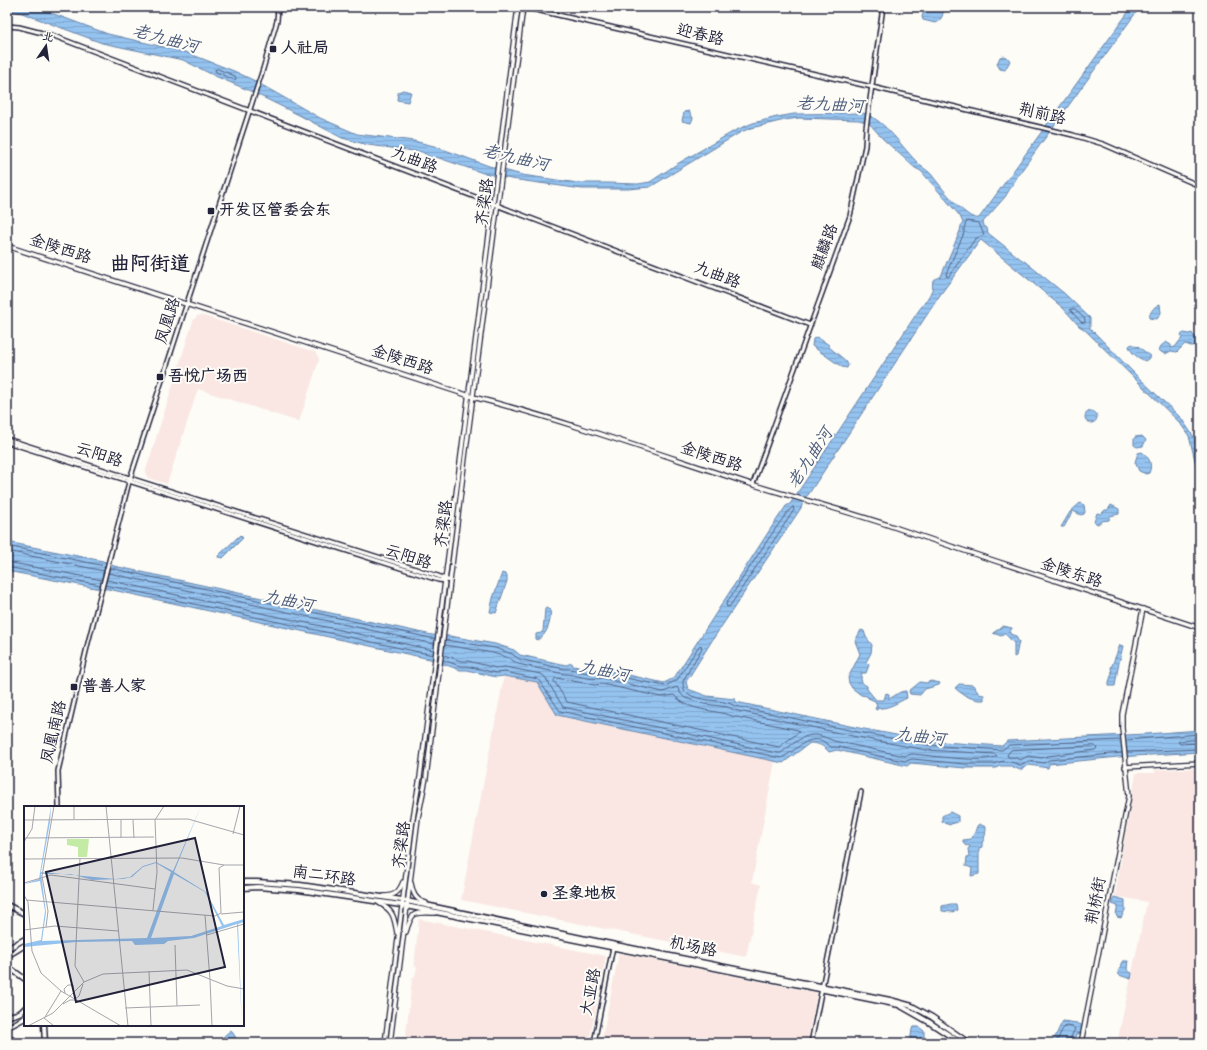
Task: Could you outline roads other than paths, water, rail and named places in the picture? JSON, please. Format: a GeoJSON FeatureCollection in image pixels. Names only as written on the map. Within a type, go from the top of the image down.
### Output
{"type":"FeatureCollection","features":[{"type":"Feature","properties":{"kind":"main road","name":"齐梁路"},"geometry":{"type":"LineString","coordinates":[[390,1043],[418,818],[426,778],[523,7]]}},
{"type":"Feature","properties":{"kind":"main road","name":"齐梁路"},"geometry":{"type":"LineString","coordinates":[[385,1043],[401,906],[434,672],[518,8]]}},
{"type":"Feature","properties":{"kind":"main road"},"geometry":{"type":"LineString","coordinates":[[507,95],[512,96]]}},
{"type":"Feature","properties":{"kind":"main road","name":"金陵西路"},"geometry":{"type":"LineString","coordinates":[[7,246],[474,397],[549,418],[806,501],[894,527],[991,560]]}},
{"type":"Feature","properties":{"kind":"main road","name":"金陵东路"},"geometry":{"type":"LineString","coordinates":[[991,560],[1200,628]]}},
{"type":"Feature","properties":{"kind":"main road","name":"荆桥街"},"geometry":{"type":"LineString","coordinates":[[1081,1043],[1129,796],[1129,786],[1125,765],[1122,714],[1143,609]]}},
{"type":"Feature","properties":{"kind":"main road"},"geometry":{"type":"LineString","coordinates":[[1125,765],[1200,763]]}},
{"type":"Feature","properties":{"kind":"main road"},"geometry":{"type":"LineString","coordinates":[[377,899],[395,895],[400,890],[405,878]]}},
{"type":"Feature","properties":{"kind":"main road"},"geometry":{"type":"LineString","coordinates":[[410,880],[413,892],[420,902],[443,912]]}},
{"type":"Feature","properties":{"kind":"main road","name":"南二环路"},"geometry":{"type":"LineString","coordinates":[[244,882],[276,883],[377,899],[401,906]]}},
{"type":"Feature","properties":{"kind":"main road"},"geometry":{"type":"LineString","coordinates":[[276,883],[276,888]]}},
{"type":"Feature","properties":{"kind":"main road","name":"南二环路"},"geometry":{"type":"LineString","coordinates":[[244,888],[276,888],[377,899],[402,900]]}},
{"type":"Feature","properties":{"kind":"main road"},"geometry":{"type":"LineString","coordinates":[[377,899],[393,914],[398,939]]}},
{"type":"Feature","properties":{"kind":"main road","name":"机场路"},"geometry":{"type":"LineString","coordinates":[[402,900],[407,904],[443,912],[822,988],[898,1005],[929,1022],[961,1043]]}},
{"type":"Feature","properties":{"kind":"main road","name":"机场路"},"geometry":{"type":"LineString","coordinates":[[401,906],[407,904]]}},
{"type":"Feature","properties":{"kind":"main road"},"geometry":{"type":"LineString","coordinates":[[7,905],[24,914]]}},
{"type":"Feature","properties":{"kind":"main road"},"geometry":{"type":"LineString","coordinates":[[402,941],[409,920],[412,916],[421,912],[443,912]]}},
{"type":"Feature","properties":{"kind":"main road"},"geometry":{"type":"LineString","coordinates":[[7,949],[24,940]]}},
{"type":"Feature","properties":{"kind":"main road"},"geometry":{"type":"LineString","coordinates":[[7,956],[24,946]]}},
{"type":"Feature","properties":{"kind":"main road"},"geometry":{"type":"LineString","coordinates":[[7,970],[14,972],[24,978]]}},
{"type":"Feature","properties":{"kind":"main road","name":"机场路"},"geometry":{"type":"LineString","coordinates":[[822,988],[890,1000],[912,1006],[932,1017],[969,1043]]}},
{"type":"Feature","properties":{"kind":"main road"},"geometry":{"type":"LineString","coordinates":[[7,1016],[15,1015],[24,1010]]}},
{"type":"Feature","properties":{"kind":"main road"},"geometry":{"type":"LineString","coordinates":[[7,1026],[24,1019]]}},
{"type":"Feature","properties":{"kind":"main road"},"geometry":{"type":"LineString","coordinates":[[44,1026],[45,1043]]}},
{"type":"Feature","properties":{"kind":"main road"},"geometry":{"type":"LineString","coordinates":[[7,1035],[16,1043]]}},
{"type":"Feature","properties":{"kind":"street","name":"凤凰路"},"geometry":{"type":"LineString","coordinates":[[129,480],[250,110],[277,21],[278,7]]}},
{"type":"Feature","properties":{"kind":"street","name":"迎春路"},"geometry":{"type":"LineString","coordinates":[[510,7],[523,7],[872,87]]}},
{"type":"Feature","properties":{"kind":"street","name":"麒麟路"},"geometry":{"type":"LineString","coordinates":[[753,484],[850,216],[865,146],[866,126],[883,7]]}},
{"type":"Feature","properties":{"kind":"street","name":"九曲路"},"geometry":{"type":"LineString","coordinates":[[7,26],[19,27],[54,36],[810,325]]}},
{"type":"Feature","properties":{"kind":"street","name":"荆前路"},"geometry":{"type":"LineString","coordinates":[[872,87],[1073,135],[1103,144],[1200,186]]}},
{"type":"Feature","properties":{"kind":"street","name":"云阳路"},"geometry":{"type":"LineString","coordinates":[[7,439],[129,480]]}},
{"type":"Feature","properties":{"kind":"street","name":"云阳路"},"geometry":{"type":"LineString","coordinates":[[7,442],[450,581]]}},
{"type":"Feature","properties":{"kind":"street","name":"凤凰南路"},"geometry":{"type":"LineString","coordinates":[[59,806],[58,771],[100,592],[129,480]]}},
{"type":"Feature","properties":{"kind":"street"},"geometry":{"type":"LineString","coordinates":[[811,1043],[861,792]]}},
{"type":"Feature","properties":{"kind":"street","name":"大亚路"},"geometry":{"type":"LineString","coordinates":[[594,1043],[613,946]]}},
{"type":"Feature","properties":{"kind":"water","name":"九曲河"},"geometry":{"type":"Polygon","coordinates":[[[7,7],[35,7],[108,34],[185,52],[253,80],[320,118],[357,134],[414,141],[434,146],[489,166],[522,175],[578,183],[638,184],[650,182],[677,164],[736,130],[753,123],[777,117],[794,114],[863,113],[879,122],[886,128],[913,158],[931,174],[960,208],[967,214],[979,218],[1132,7],[1140,7],[1019,174],[1005,197],[983,222],[988,233],[1065,294],[1090,318],[1090,328],[1181,418],[1194,437],[1200,462],[1200,481],[1189,436],[1180,423],[1086,331],[1080,327],[1063,308],[981,240],[940,295],[808,495],[805,497],[801,508],[686,682],[688,689],[707,696],[735,699],[736,702],[928,741],[1002,746],[1007,741],[1200,730],[1200,752],[1118,757],[1049,764],[1048,768],[1029,765],[1020,770],[1011,766],[999,766],[997,768],[965,768],[911,763],[907,766],[837,750],[829,752],[821,745],[810,743],[783,763],[557,715],[537,682],[504,676],[496,677],[467,670],[460,670],[430,659],[108,589],[95,588],[7,571],[7,542],[103,561],[114,566],[432,635],[450,636],[495,644],[514,650],[520,655],[566,665],[572,663],[573,666],[597,670],[598,668],[664,683],[674,678],[771,528],[786,506],[790,504],[926,300],[932,290],[933,280],[941,276],[963,223],[960,216],[921,171],[915,168],[883,139],[869,123],[859,120],[799,118],[751,128],[741,132],[650,187],[628,189],[582,189],[511,179],[483,173],[436,157],[432,158],[422,152],[368,145],[342,138],[299,115],[183,60],[102,43],[22,13],[7,10],[7,7]]]}},
{"type":"Feature","properties":{"kind":"water"},"geometry":{"type":"Polygon","coordinates":[[[925,7],[943,7],[943,14],[941,18],[935,23],[923,20],[922,17],[925,7]]]}},
{"type":"Feature","properties":{"kind":"water"},"geometry":{"type":"Polygon","coordinates":[[[1004,56],[1010,61],[1005,70],[1000,69],[997,64],[1000,57],[1004,56]]]}},
{"type":"Feature","properties":{"kind":"water"},"geometry":{"type":"Polygon","coordinates":[[[403,90],[411,92],[408,102],[397,100],[398,92],[403,90]]]}},
{"type":"Feature","properties":{"kind":"water"},"geometry":{"type":"Polygon","coordinates":[[[689,111],[693,118],[691,123],[682,121],[684,112],[689,111]]]}},
{"type":"Feature","properties":{"kind":"water"},"geometry":{"type":"Polygon","coordinates":[[[1160,304],[1161,313],[1157,319],[1149,318],[1156,306],[1160,304]]]}},
{"type":"Feature","properties":{"kind":"water"},"geometry":{"type":"Polygon","coordinates":[[[1184,333],[1192,333],[1198,339],[1197,345],[1191,346],[1185,344],[1177,352],[1171,351],[1165,354],[1159,350],[1166,342],[1171,345],[1171,348],[1175,347],[1182,338],[1181,335],[1184,333]]]}},
{"type":"Feature","properties":{"kind":"water"},"geometry":{"type":"Polygon","coordinates":[[[817,337],[829,345],[829,347],[846,361],[848,365],[847,368],[842,367],[812,346],[813,339],[817,337]]]}},
{"type":"Feature","properties":{"kind":"water"},"geometry":{"type":"Polygon","coordinates":[[[1132,344],[1137,347],[1138,346],[1151,357],[1145,361],[1138,357],[1130,349],[1129,346],[1132,344]]]}},
{"type":"Feature","properties":{"kind":"water"},"geometry":{"type":"Polygon","coordinates":[[[1091,411],[1095,413],[1097,417],[1095,421],[1091,423],[1087,421],[1085,417],[1087,413],[1091,411]]]}},
{"type":"Feature","properties":{"kind":"water"},"geometry":{"type":"Polygon","coordinates":[[[1142,436],[1146,440],[1143,446],[1137,447],[1134,445],[1134,439],[1135,437],[1142,436]]]}},
{"type":"Feature","properties":{"kind":"water"},"geometry":{"type":"Polygon","coordinates":[[[1142,452],[1147,456],[1151,467],[1149,473],[1146,474],[1139,471],[1135,462],[1138,453],[1142,452]]]}},
{"type":"Feature","properties":{"kind":"water"},"geometry":{"type":"Polygon","coordinates":[[[1080,503],[1084,505],[1084,514],[1081,515],[1073,511],[1064,527],[1061,527],[1070,512],[1080,503]]]}},
{"type":"Feature","properties":{"kind":"water"},"geometry":{"type":"Polygon","coordinates":[[[1111,505],[1119,509],[1119,514],[1110,516],[1109,520],[1102,521],[1098,524],[1094,522],[1097,513],[1101,514],[1105,510],[1108,510],[1111,505]]]}},
{"type":"Feature","properties":{"kind":"water"},"geometry":{"type":"Polygon","coordinates":[[[240,535],[243,538],[223,558],[218,557],[218,556],[240,535]]]}},
{"type":"Feature","properties":{"kind":"water"},"geometry":{"type":"Polygon","coordinates":[[[502,573],[507,575],[507,581],[496,613],[490,612],[493,598],[502,573]]]}},
{"type":"Feature","properties":{"kind":"water"},"geometry":{"type":"Polygon","coordinates":[[[546,608],[550,610],[548,627],[544,635],[537,640],[536,634],[543,631],[546,608]]]}},
{"type":"Feature","properties":{"kind":"water"},"geometry":{"type":"Polygon","coordinates":[[[1003,626],[1012,628],[1010,630],[1010,634],[1016,636],[1019,641],[1016,656],[1014,657],[1014,643],[1005,634],[1001,636],[993,633],[1003,626]]]}},
{"type":"Feature","properties":{"kind":"water"},"geometry":{"type":"Polygon","coordinates":[[[861,630],[864,631],[866,637],[872,645],[871,653],[866,662],[869,665],[866,673],[862,673],[861,679],[863,684],[867,686],[867,689],[876,700],[884,700],[886,693],[889,694],[889,699],[904,691],[906,691],[907,698],[890,706],[878,708],[877,710],[875,709],[877,705],[875,701],[867,696],[861,695],[852,688],[848,678],[860,654],[855,641],[861,630]]]}},
{"type":"Feature","properties":{"kind":"water"},"geometry":{"type":"Polygon","coordinates":[[[1120,645],[1123,646],[1115,686],[1109,686],[1112,673],[1111,668],[1120,645]]]}},
{"type":"Feature","properties":{"kind":"water"},"geometry":{"type":"Polygon","coordinates":[[[931,681],[940,683],[939,685],[925,689],[920,695],[910,694],[909,691],[920,682],[926,683],[931,681]]]}},
{"type":"Feature","properties":{"kind":"water"},"geometry":{"type":"Polygon","coordinates":[[[959,684],[973,685],[979,694],[984,695],[984,700],[968,697],[961,693],[955,688],[959,684]]]}},
{"type":"Feature","properties":{"kind":"water"},"geometry":{"type":"Polygon","coordinates":[[[950,812],[958,816],[958,822],[950,825],[942,821],[942,816],[950,812]]]}},
{"type":"Feature","properties":{"kind":"water"},"geometry":{"type":"Polygon","coordinates":[[[979,824],[986,827],[986,833],[982,847],[979,848],[979,874],[971,876],[972,868],[966,866],[967,857],[969,856],[968,849],[970,846],[966,846],[963,843],[963,840],[971,839],[979,824]]]}},
{"type":"Feature","properties":{"kind":"water"},"geometry":{"type":"Polygon","coordinates":[[[1114,897],[1125,900],[1125,910],[1121,918],[1117,917],[1116,914],[1118,906],[1112,904],[1114,897]]]}},
{"type":"Feature","properties":{"kind":"water"},"geometry":{"type":"Polygon","coordinates":[[[956,904],[957,910],[952,912],[942,911],[942,906],[956,904]]]}},
{"type":"Feature","properties":{"kind":"water"},"geometry":{"type":"Polygon","coordinates":[[[1123,961],[1128,961],[1127,969],[1132,973],[1131,979],[1119,975],[1118,971],[1123,961]]]}},
{"type":"Feature","properties":{"kind":"water"},"geometry":{"type":"Polygon","coordinates":[[[1063,1021],[1077,1023],[1083,1026],[1081,1034],[1077,1033],[1072,1043],[1039,1043],[1039,1041],[1045,1042],[1053,1040],[1063,1021]]]}},
{"type":"Feature","properties":{"kind":"water"},"geometry":{"type":"Polygon","coordinates":[[[914,1027],[919,1027],[924,1031],[924,1037],[920,1043],[910,1043],[912,1029],[914,1027]]]}},
{"type":"Feature","properties":{"kind":"water"},"geometry":{"type":"Polygon","coordinates":[[[231,1030],[236,1038],[230,1043],[216,1043],[231,1030]]]}},
{"type":"Feature","properties":{"kind":"place","name":"人社局"},"geometry":{"type":"Point","coordinates":[273,49]}},
{"type":"Feature","properties":{"kind":"place","name":"开发区管委会东"},"geometry":{"type":"Point","coordinates":[211,211]}},
{"type":"Feature","properties":{"kind":"place","name":"吾悦广场西"},"geometry":{"type":"Point","coordinates":[160,377]}},
{"type":"Feature","properties":{"kind":"place","name":"普善人家"},"geometry":{"type":"Point","coordinates":[74,687]}},
{"type":"Feature","properties":{"kind":"place","name":"圣象地板"},"geometry":{"type":"Point","coordinates":[544,894]}},
{"type":"Feature","properties":{"kind":"district","name":"曲阿街道"},"geometry":{"type":"Point","coordinates":[150,266]}},
{"type":"Feature","properties":{"kind":"water label","name":"老九曲河"},"geometry":{"type":"Point","coordinates":[165,41]}},
{"type":"Feature","properties":{"kind":"water label","name":"老九曲河"},"geometry":{"type":"Point","coordinates":[830,107]}},
{"type":"Feature","properties":{"kind":"water label","name":"老九曲河"},"geometry":{"type":"Point","coordinates":[515,160]}},
{"type":"Feature","properties":{"kind":"water label","name":"老九曲河"},"geometry":{"type":"Point","coordinates":[812,459]}}]}
